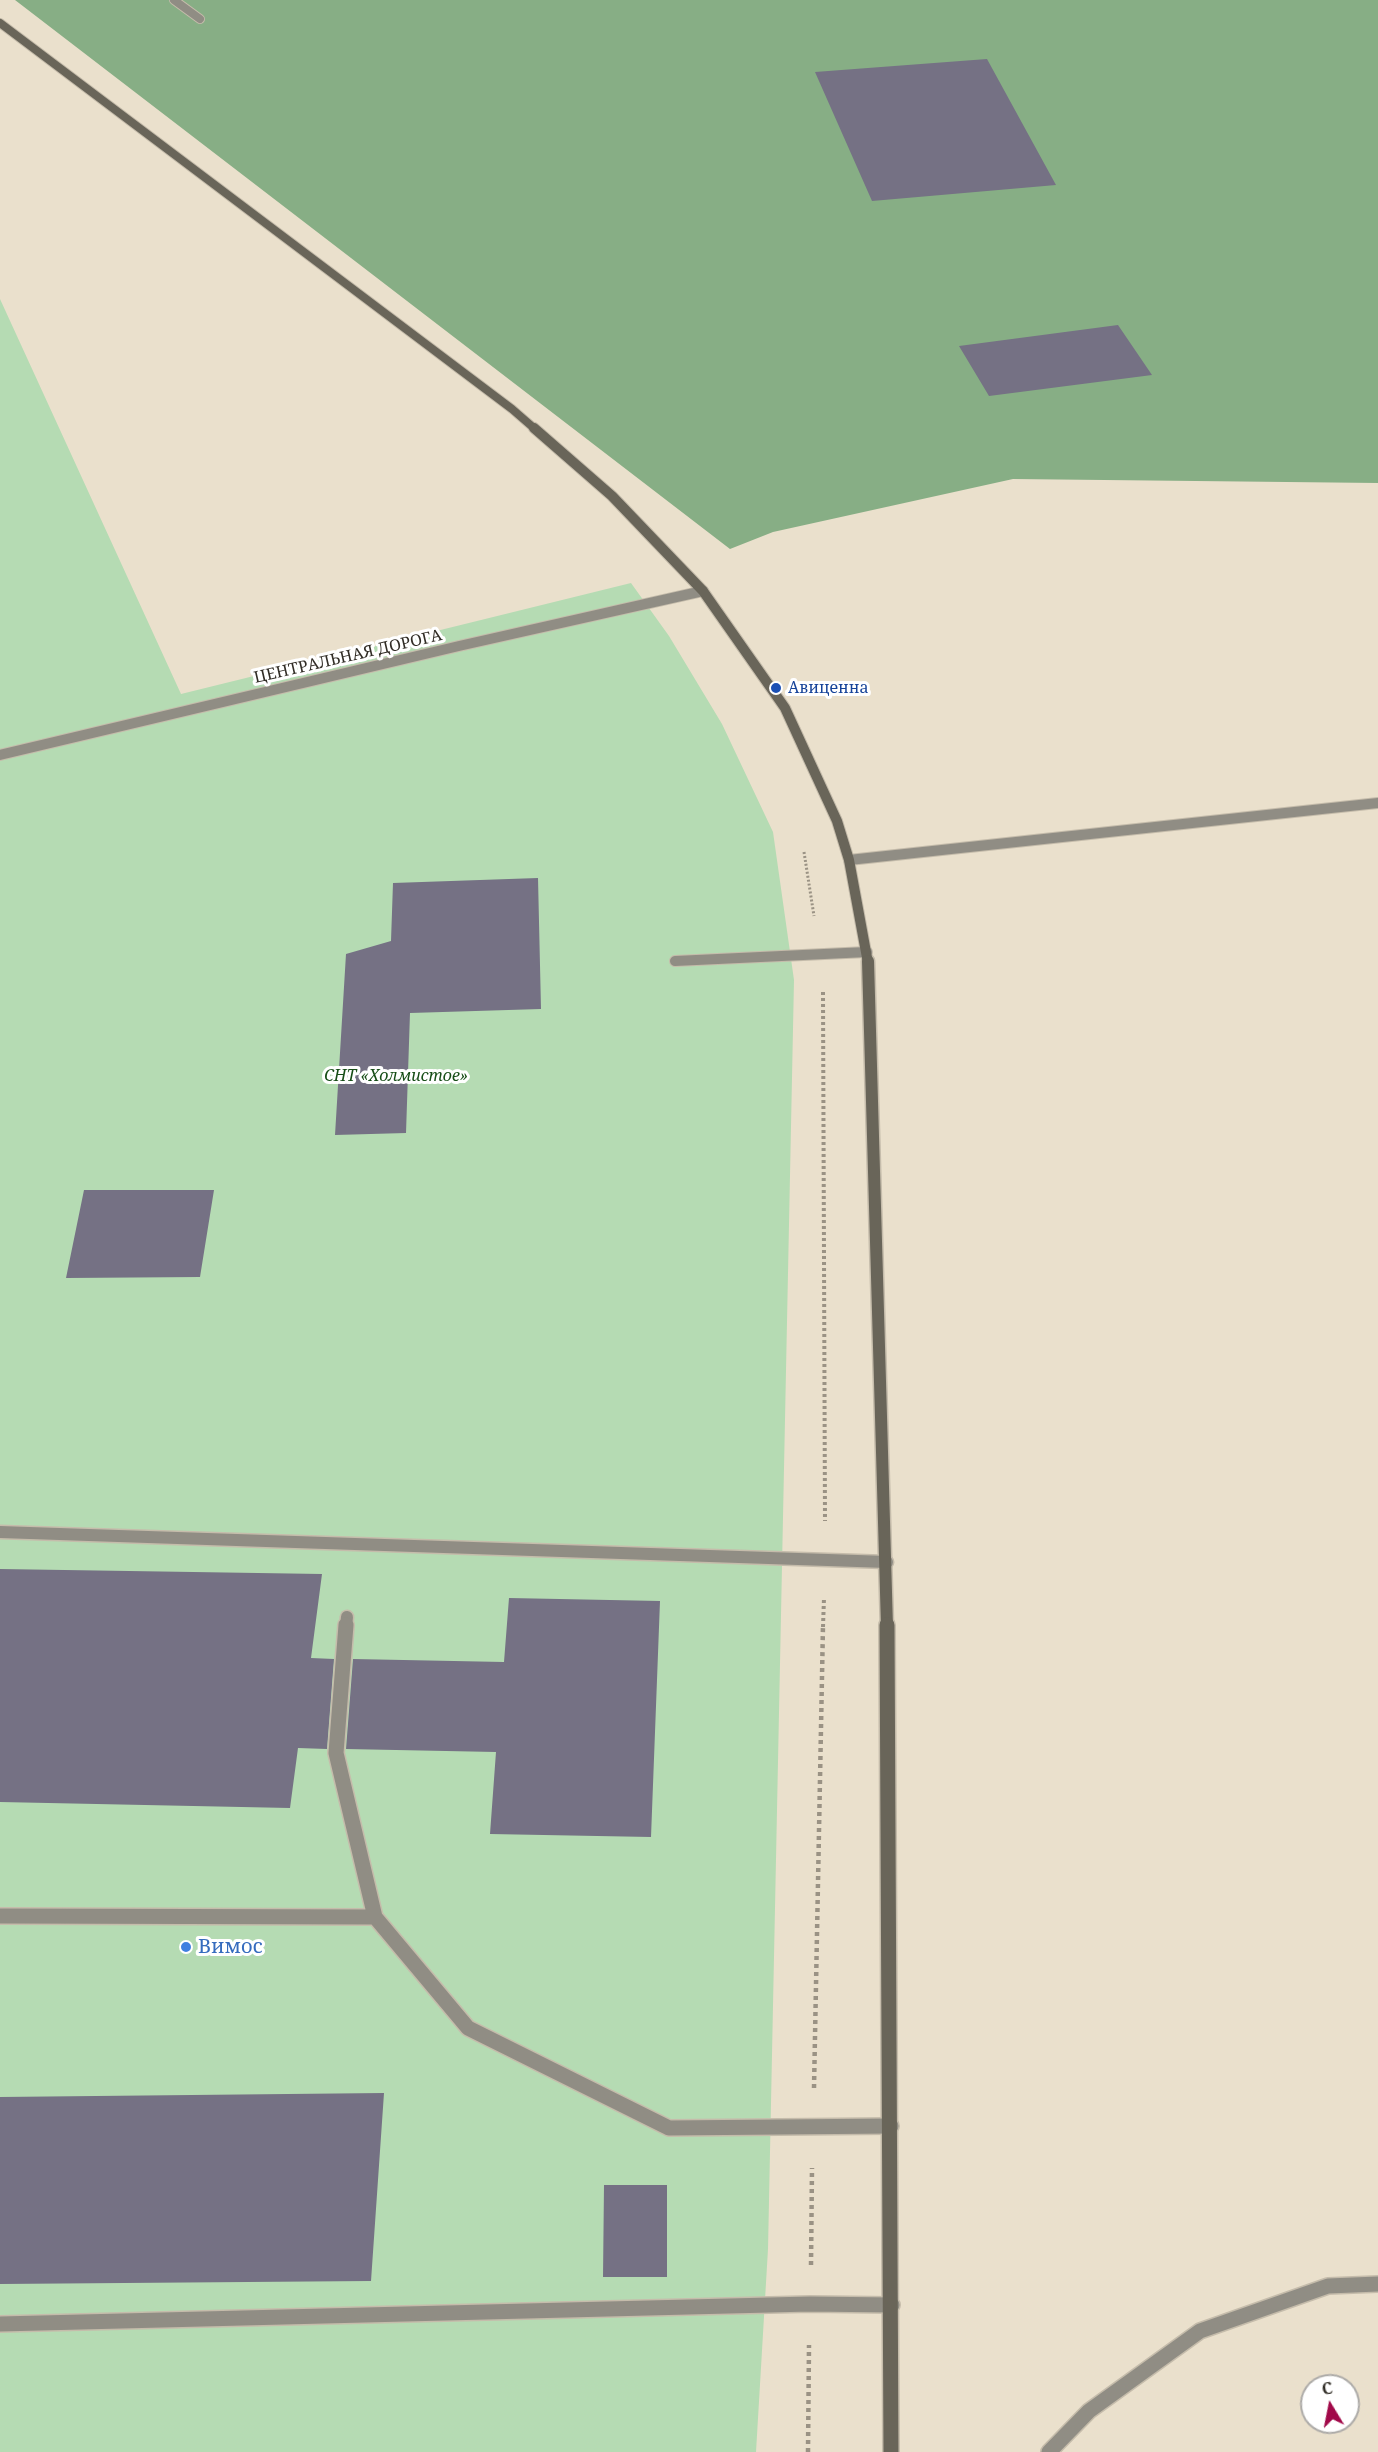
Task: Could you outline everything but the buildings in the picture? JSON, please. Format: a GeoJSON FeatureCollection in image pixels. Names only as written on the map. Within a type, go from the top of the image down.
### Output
{"type":"FeatureCollection","features":[{"type":"Feature","properties":{"kind":"main road"},"geometry":{"type":"LineString","coordinates":[[0,23],[512,409],[612,496],[703,591],[785,708],[837,821],[849,860],[867,952],[887,1562],[891,2452]]}},
{"type":"Feature","properties":{"kind":"street"},"geometry":{"type":"LineString","coordinates":[[174,0],[200,19]]}},
{"type":"Feature","properties":{"kind":"street","name":"ЦЕНТРАЛЬНАЯ ДОРОГА"},"geometry":{"type":"LineString","coordinates":[[0,755],[459,646],[703,591]]}},
{"type":"Feature","properties":{"kind":"street"},"geometry":{"type":"LineString","coordinates":[[849,860],[1378,803]]}},
{"type":"Feature","properties":{"kind":"street"},"geometry":{"type":"LineString","coordinates":[[675,961],[867,952]]}},
{"type":"Feature","properties":{"kind":"street"},"geometry":{"type":"LineString","coordinates":[[0,1532],[887,1562]]}},
{"type":"Feature","properties":{"kind":"street"},"geometry":{"type":"LineString","coordinates":[[347,1617],[336,1753],[375,1917],[468,2028],[669,2128],[891,2126]]}},
{"type":"Feature","properties":{"kind":"street"},"geometry":{"type":"LineString","coordinates":[[0,1916],[375,1917]]}},
{"type":"Feature","properties":{"kind":"street"},"geometry":{"type":"LineString","coordinates":[[1049,2452],[1089,2411],[1200,2331],[1328,2286],[1378,2284]]}},
{"type":"Feature","properties":{"kind":"street"},"geometry":{"type":"LineString","coordinates":[[0,2324],[810,2304],[892,2305]]}},
{"type":"Feature","properties":{"kind":"path"},"geometry":{"type":"LineString","coordinates":[[804,851],[823,990],[825,1560],[808,2452]]}},
{"type":"Feature","properties":{"kind":"green space"},"geometry":{"type":"Polygon","coordinates":[[[15,0],[1378,0],[1378,483],[1013,479],[773,532],[730,549],[15,0]]]}},
{"type":"Feature","properties":{"kind":"green space","name":"СНТ «Холмистое»"},"geometry":{"type":"Polygon","coordinates":[[[0,299],[181,694],[631,583],[669,636],[722,724],[773,832],[794,980],[768,2249],[756,2452],[0,2452],[0,299]]]}},
{"type":"Feature","properties":{"kind":"place","name":"Авиценна"},"geometry":{"type":"Point","coordinates":[776,688]}},
{"type":"Feature","properties":{"kind":"place","name":"Вимос"},"geometry":{"type":"Point","coordinates":[186,1947]}}]}
